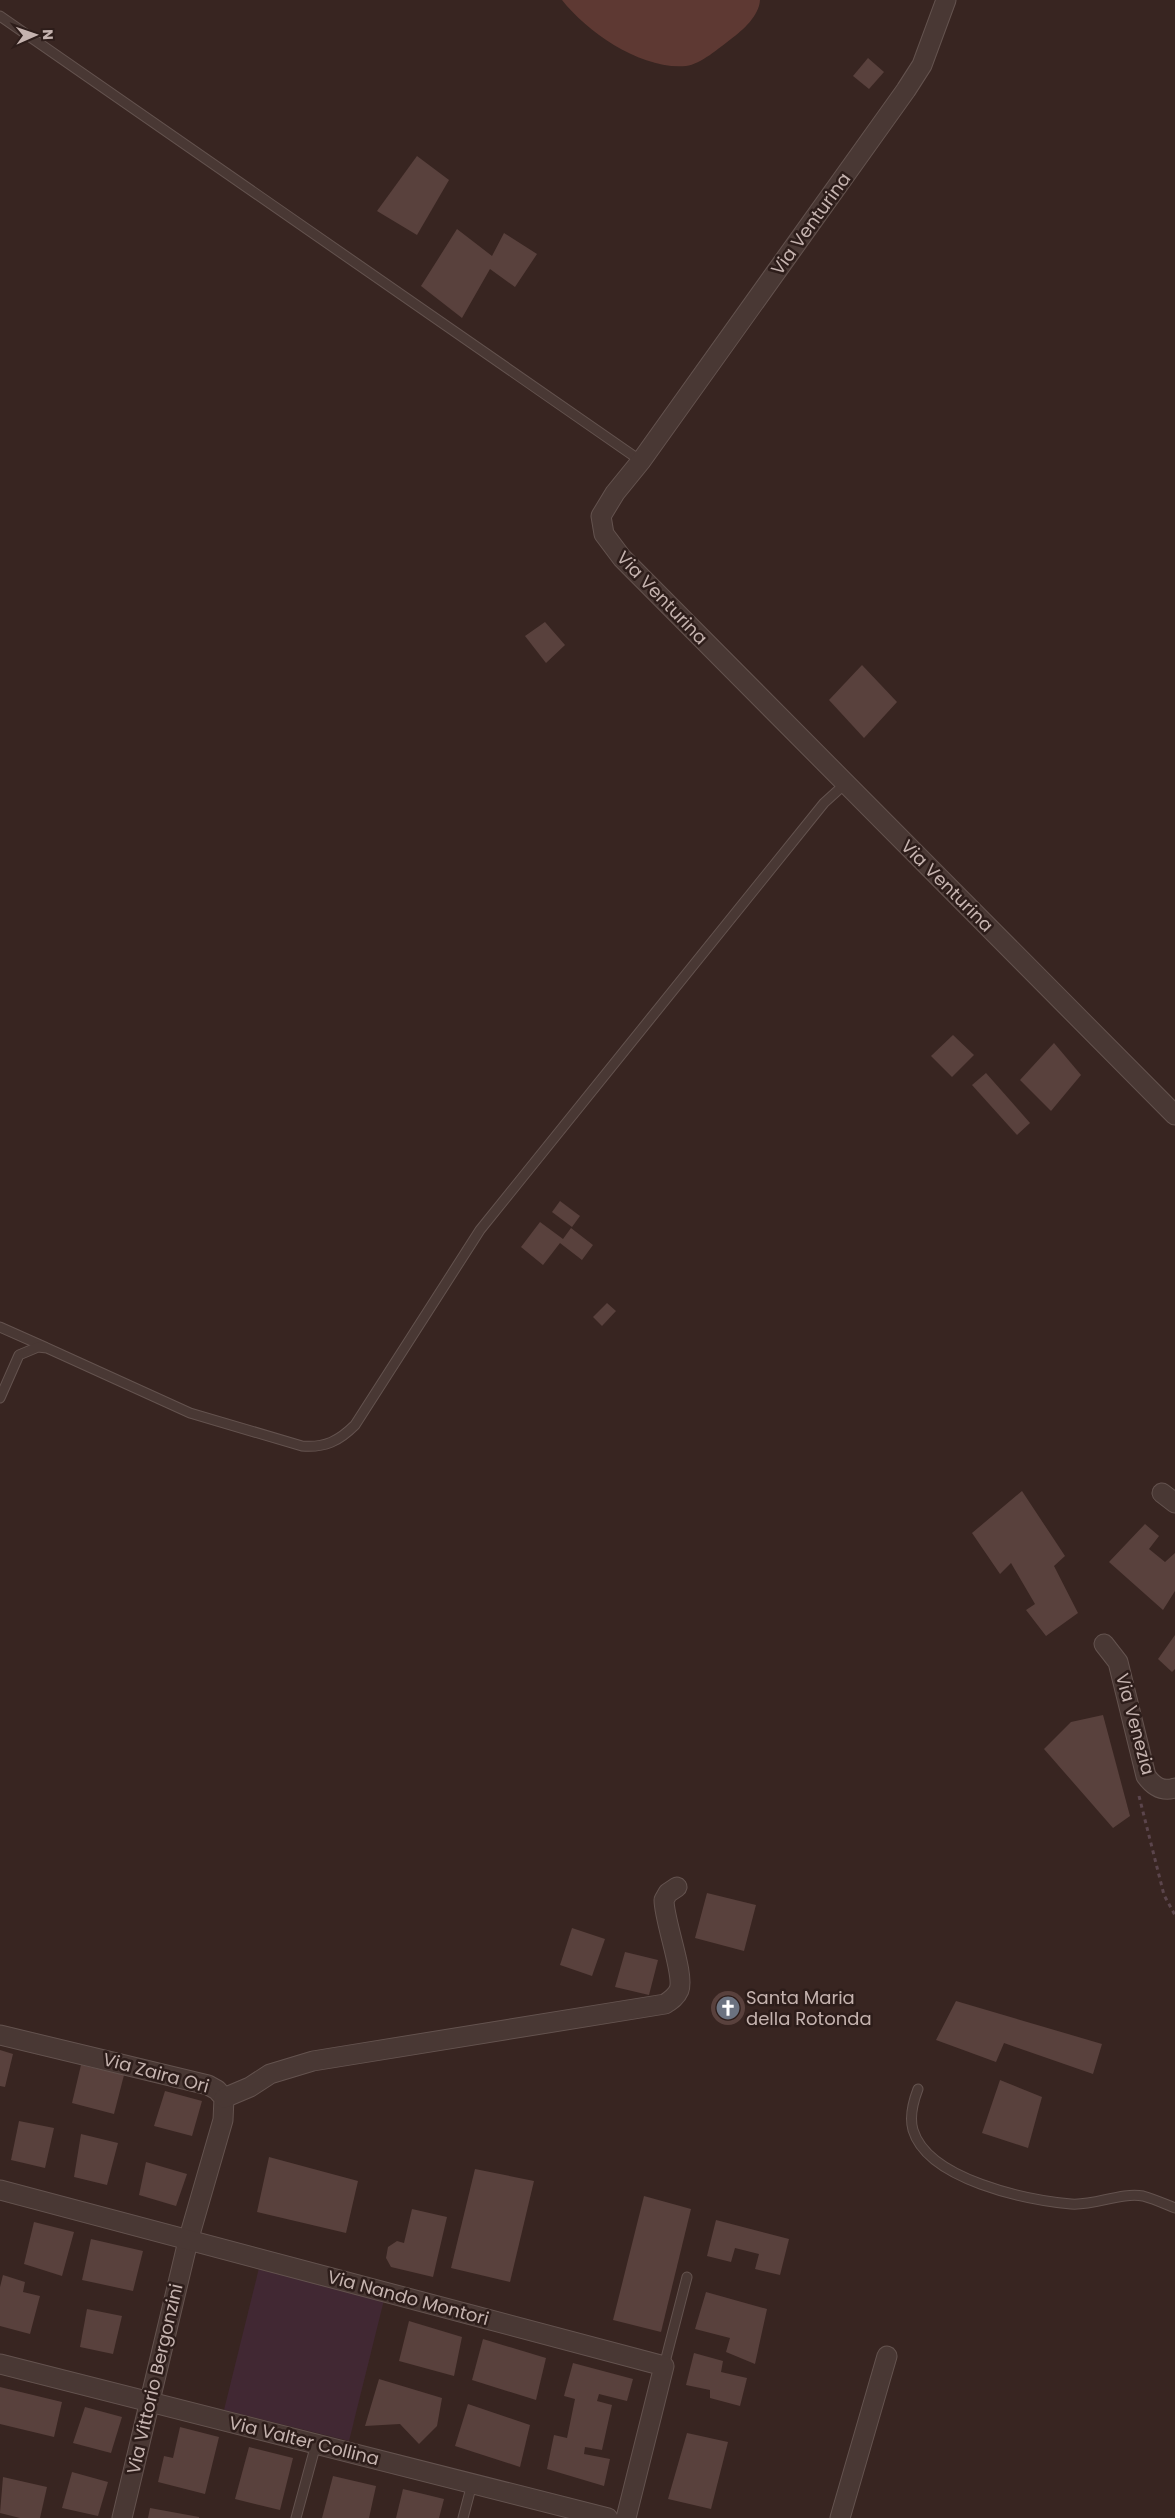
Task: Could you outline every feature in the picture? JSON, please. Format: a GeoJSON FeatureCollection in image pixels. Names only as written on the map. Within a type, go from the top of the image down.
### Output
{"type":"FeatureCollection","features":[{"type":"Feature","properties":{"kind":"street","name":"Via Venturina"},"geometry":{"type":"LineString","coordinates":[[946,0],[922,65],[906,90],[641,461],[615,493],[601,516],[604,534],[622,558],[1175,1115]]}},
{"type":"Feature","properties":{"kind":"street","name":"Via Venezia"},"geometry":{"type":"LineString","coordinates":[[1104,1644],[1118,1662],[1146,1776],[1158,1788],[1164,1790],[1175,1788]]}},
{"type":"Feature","properties":{"kind":"street"},"geometry":{"type":"LineString","coordinates":[[224,2098],[250,2087],[270,2074],[312,2061],[665,2004],[674,1998],[680,1988],[664,1900],[668,1893],[677,1887]]}},
{"type":"Feature","properties":{"kind":"street","name":"Via Zaira Ori"},"geometry":{"type":"LineString","coordinates":[[0,2034],[208,2085],[217,2090],[224,2098],[223,2120],[188,2241]]}},
{"type":"Feature","properties":{"kind":"street","name":"Via Nando Montori"},"geometry":{"type":"LineString","coordinates":[[0,2190],[664,2366]]}},
{"type":"Feature","properties":{"kind":"street","name":"Via Vittorio Bergonzini"},"geometry":{"type":"LineString","coordinates":[[122,2518],[188,2241]]}},
{"type":"Feature","properties":{"kind":"street"},"geometry":{"type":"LineString","coordinates":[[840,2518],[886,2356]]}},
{"type":"Feature","properties":{"kind":"street","name":"Via Valter Collina"},"geometry":{"type":"LineString","coordinates":[[0,2364],[608,2518]]}},
{"type":"Feature","properties":{"kind":"street"},"geometry":{"type":"LineString","coordinates":[[626,2518],[664,2366]]}},
{"type":"Feature","properties":{"kind":"lane"},"geometry":{"type":"LineString","coordinates":[[0,16],[641,461]]}},
{"type":"Feature","properties":{"kind":"lane"},"geometry":{"type":"LineString","coordinates":[[0,1327],[190,1413],[302,1446],[317,1447],[338,1440],[355,1425],[480,1230],[824,803],[846,784]]}},
{"type":"Feature","properties":{"kind":"lane"},"geometry":{"type":"LineString","coordinates":[[0,1398],[19,1355],[38,1347],[47,1348]]}},
{"type":"Feature","properties":{"kind":"lane"},"geometry":{"type":"LineString","coordinates":[[918,2089],[912,2104],[911,2120],[913,2131],[920,2143],[946,2167],[983,2185],[1032,2200],[1074,2204],[1142,2196],[1175,2208]]}},
{"type":"Feature","properties":{"kind":"lane"},"geometry":{"type":"LineString","coordinates":[[664,2366],[687,2277]]}},
{"type":"Feature","properties":{"kind":"lane"},"geometry":{"type":"LineString","coordinates":[[296,2518],[316,2444]]}},
{"type":"Feature","properties":{"kind":"lane"},"geometry":{"type":"LineString","coordinates":[[463,2518],[472,2484]]}},
{"type":"Feature","properties":{"kind":"shaded area"},"geometry":{"type":"Polygon","coordinates":[[[562,0],[760,0],[757,12],[750,22],[704,59],[692,65],[669,66],[634,56],[617,47],[586,25],[562,0]]]}},
{"type":"Feature","properties":{"kind":"shaded area"},"geometry":{"type":"Polygon","coordinates":[[[259,2268],[384,2300],[349,2441],[224,2410],[259,2268]]]}},
{"type":"Feature","properties":{"kind":"building"},"geometry":{"type":"Polygon","coordinates":[[[868,58],[884,72],[869,89],[853,76],[868,58]]]}},
{"type":"Feature","properties":{"kind":"building"},"geometry":{"type":"Polygon","coordinates":[[[417,156],[449,180],[417,235],[377,211],[417,156]]]}},
{"type":"Feature","properties":{"kind":"building"},"geometry":{"type":"Polygon","coordinates":[[[457,229],[492,256],[504,233],[537,254],[515,287],[490,269],[462,318],[421,286],[457,229]]]}},
{"type":"Feature","properties":{"kind":"building"},"geometry":{"type":"Polygon","coordinates":[[[545,622],[565,645],[546,663],[525,636],[545,622]]]}},
{"type":"Feature","properties":{"kind":"building"},"geometry":{"type":"Polygon","coordinates":[[[862,665],[897,702],[864,738],[829,700],[862,665]]]}},
{"type":"Feature","properties":{"kind":"building"},"geometry":{"type":"Polygon","coordinates":[[[953,1035],[974,1055],[952,1077],[931,1056],[953,1035]]]}},
{"type":"Feature","properties":{"kind":"building"},"geometry":{"type":"Polygon","coordinates":[[[1054,1043],[1081,1075],[1051,1111],[1020,1080],[1054,1043]]]}},
{"type":"Feature","properties":{"kind":"building"},"geometry":{"type":"Polygon","coordinates":[[[986,1073],[1030,1123],[1017,1135],[972,1085],[986,1073]]]}},
{"type":"Feature","properties":{"kind":"building"},"geometry":{"type":"Polygon","coordinates":[[[560,1201],[580,1216],[572,1227],[552,1212],[560,1201]]]}},
{"type":"Feature","properties":{"kind":"building"},"geometry":{"type":"Polygon","coordinates":[[[540,1222],[563,1239],[571,1228],[593,1245],[582,1260],[560,1243],[543,1265],[521,1247],[540,1222]]]}},
{"type":"Feature","properties":{"kind":"building"},"geometry":{"type":"Polygon","coordinates":[[[607,1303],[616,1311],[602,1326],[593,1317],[607,1303]]]}},
{"type":"Feature","properties":{"kind":"building"},"geometry":{"type":"Polygon","coordinates":[[[1022,1491],[1065,1556],[1054,1566],[1078,1613],[1046,1636],[1026,1610],[1035,1604],[1011,1563],[1000,1574],[972,1533],[1022,1491]]]}},
{"type":"Feature","properties":{"kind":"building"},"geometry":{"type":"Polygon","coordinates":[[[1145,1524],[1159,1536],[1149,1549],[1165,1562],[1175,1553],[1175,1591],[1163,1610],[1109,1562],[1145,1524]]]}},
{"type":"Feature","properties":{"kind":"building"},"geometry":{"type":"Polygon","coordinates":[[[1175,1635],[1175,1669],[1172,1672],[1158,1659],[1175,1635]]]}},
{"type":"Feature","properties":{"kind":"building"},"geometry":{"type":"Polygon","coordinates":[[[1103,1715],[1130,1816],[1113,1828],[1044,1749],[1071,1722],[1103,1715]]]}},
{"type":"Feature","properties":{"kind":"building"},"geometry":{"type":"Polygon","coordinates":[[[707,1893],[756,1905],[744,1951],[695,1938],[707,1893]]]}},
{"type":"Feature","properties":{"kind":"building"},"geometry":{"type":"Polygon","coordinates":[[[572,1928],[605,1939],[592,1976],[560,1965],[572,1928]]]}},
{"type":"Feature","properties":{"kind":"building"},"geometry":{"type":"Polygon","coordinates":[[[625,1952],[658,1960],[649,1995],[615,1987],[625,1952]]]}},
{"type":"Feature","properties":{"kind":"building","name":"Santa Maria della Rotonda"},"geometry":{"type":"Polygon","coordinates":[[[728,1991],[735,1992],[740,1996],[744,2001],[744,2015],[740,2020],[735,2024],[728,2025],[721,2024],[716,2020],[712,2015],[711,2008],[712,2001],[716,1996],[721,1992],[728,1991]]]}},
{"type":"Feature","properties":{"kind":"building"},"geometry":{"type":"Polygon","coordinates":[[[956,2001],[1102,2044],[1093,2074],[1004,2043],[996,2062],[936,2040],[956,2001]]]}},
{"type":"Feature","properties":{"kind":"building"},"geometry":{"type":"Polygon","coordinates":[[[0,2050],[13,2054],[5,2087],[0,2086],[0,2050]]]}},
{"type":"Feature","properties":{"kind":"building"},"geometry":{"type":"Polygon","coordinates":[[[81,2065],[124,2075],[114,2114],[72,2103],[81,2065]]]}},
{"type":"Feature","properties":{"kind":"building"},"geometry":{"type":"Polygon","coordinates":[[[1000,2080],[1042,2097],[1028,2148],[982,2133],[1000,2080]]]}},
{"type":"Feature","properties":{"kind":"building"},"geometry":{"type":"Polygon","coordinates":[[[165,2091],[202,2101],[192,2136],[154,2126],[165,2091]]]}},
{"type":"Feature","properties":{"kind":"building"},"geometry":{"type":"Polygon","coordinates":[[[19,2121],[54,2128],[45,2168],[11,2160],[19,2121]]]}},
{"type":"Feature","properties":{"kind":"building"},"geometry":{"type":"Polygon","coordinates":[[[81,2134],[118,2143],[107,2185],[74,2177],[81,2134]]]}},
{"type":"Feature","properties":{"kind":"building"},"geometry":{"type":"Polygon","coordinates":[[[269,2157],[358,2181],[346,2233],[257,2212],[269,2157]]]}},
{"type":"Feature","properties":{"kind":"building"},"geometry":{"type":"Polygon","coordinates":[[[146,2162],[187,2174],[176,2206],[139,2195],[146,2162]]]}},
{"type":"Feature","properties":{"kind":"building"},"geometry":{"type":"Polygon","coordinates":[[[475,2169],[534,2181],[510,2282],[451,2268],[475,2169]]]}},
{"type":"Feature","properties":{"kind":"building"},"geometry":{"type":"Polygon","coordinates":[[[644,2196],[691,2209],[661,2332],[613,2320],[644,2196]]]}},
{"type":"Feature","properties":{"kind":"building"},"geometry":{"type":"Polygon","coordinates":[[[412,2209],[447,2217],[433,2277],[391,2267],[386,2258],[388,2247],[397,2241],[404,2243],[412,2209]]]}},
{"type":"Feature","properties":{"kind":"building"},"geometry":{"type":"Polygon","coordinates":[[[716,2220],[789,2239],[780,2275],[755,2269],[759,2254],[735,2248],[731,2262],[707,2256],[716,2220]]]}},
{"type":"Feature","properties":{"kind":"building"},"geometry":{"type":"Polygon","coordinates":[[[34,2222],[74,2232],[62,2276],[24,2264],[34,2222]]]}},
{"type":"Feature","properties":{"kind":"building"},"geometry":{"type":"Polygon","coordinates":[[[91,2239],[143,2251],[133,2291],[82,2280],[91,2239]]]}},
{"type":"Feature","properties":{"kind":"building"},"geometry":{"type":"Polygon","coordinates":[[[3,2275],[25,2282],[23,2292],[40,2296],[30,2334],[0,2326],[0,2287],[3,2275]]]}},
{"type":"Feature","properties":{"kind":"building"},"geometry":{"type":"Polygon","coordinates":[[[706,2292],[767,2309],[755,2364],[726,2352],[730,2338],[695,2329],[706,2292]]]}},
{"type":"Feature","properties":{"kind":"building"},"geometry":{"type":"Polygon","coordinates":[[[87,2309],[122,2316],[113,2354],[80,2347],[87,2309]]]}},
{"type":"Feature","properties":{"kind":"building"},"geometry":{"type":"Polygon","coordinates":[[[409,2321],[462,2337],[454,2376],[399,2361],[409,2321]]]}},
{"type":"Feature","properties":{"kind":"building"},"geometry":{"type":"Polygon","coordinates":[[[483,2339],[546,2358],[536,2400],[472,2380],[483,2339]]]}},
{"type":"Feature","properties":{"kind":"building"},"geometry":{"type":"Polygon","coordinates":[[[694,2353],[723,2361],[721,2372],[747,2378],[740,2406],[710,2398],[710,2390],[686,2385],[694,2353]]]}},
{"type":"Feature","properties":{"kind":"building"},"geometry":{"type":"Polygon","coordinates":[[[573,2363],[633,2379],[627,2401],[599,2394],[597,2401],[612,2405],[602,2450],[585,2447],[584,2454],[610,2459],[604,2486],[547,2469],[554,2435],[567,2438],[575,2399],[564,2396],[573,2363]]]}},
{"type":"Feature","properties":{"kind":"building"},"geometry":{"type":"Polygon","coordinates":[[[379,2379],[442,2398],[437,2426],[419,2444],[400,2424],[365,2426],[379,2379]]]}},
{"type":"Feature","properties":{"kind":"building"},"geometry":{"type":"Polygon","coordinates":[[[0,2387],[62,2402],[54,2437],[0,2424],[0,2387]]]}},
{"type":"Feature","properties":{"kind":"building"},"geometry":{"type":"Polygon","coordinates":[[[468,2404],[530,2425],[520,2467],[455,2446],[468,2404]]]}},
{"type":"Feature","properties":{"kind":"building"},"geometry":{"type":"Polygon","coordinates":[[[85,2407],[122,2417],[111,2453],[73,2443],[85,2407]]]}},
{"type":"Feature","properties":{"kind":"building"},"geometry":{"type":"Polygon","coordinates":[[[180,2427],[219,2437],[205,2494],[158,2482],[164,2456],[173,2458],[180,2427]]]}},
{"type":"Feature","properties":{"kind":"building"},"geometry":{"type":"Polygon","coordinates":[[[687,2433],[728,2442],[711,2509],[668,2499],[687,2433]]]}},
{"type":"Feature","properties":{"kind":"building"},"geometry":{"type":"Polygon","coordinates":[[[249,2447],[293,2458],[280,2510],[235,2499],[249,2447]]]}},
{"type":"Feature","properties":{"kind":"building"},"geometry":{"type":"Polygon","coordinates":[[[72,2472],[108,2482],[98,2516],[62,2508],[72,2472]]]}},
{"type":"Feature","properties":{"kind":"building"},"geometry":{"type":"Polygon","coordinates":[[[333,2476],[376,2486],[369,2518],[322,2518],[333,2476]]]}},
{"type":"Feature","properties":{"kind":"building"},"geometry":{"type":"Polygon","coordinates":[[[3,2477],[47,2487],[40,2518],[20,2518],[0,2513],[3,2477]]]}},
{"type":"Feature","properties":{"kind":"building"},"geometry":{"type":"Polygon","coordinates":[[[403,2489],[444,2499],[439,2518],[396,2518],[403,2489]]]}},
{"type":"Feature","properties":{"kind":"building"},"geometry":{"type":"Polygon","coordinates":[[[150,2508],[199,2517],[199,2518],[148,2518],[150,2508]]]}},
{"type":"Feature","properties":{"kind":"place","name":"Santa Maria della Rotonda"},"geometry":{"type":"Point","coordinates":[728,2008]}}]}
